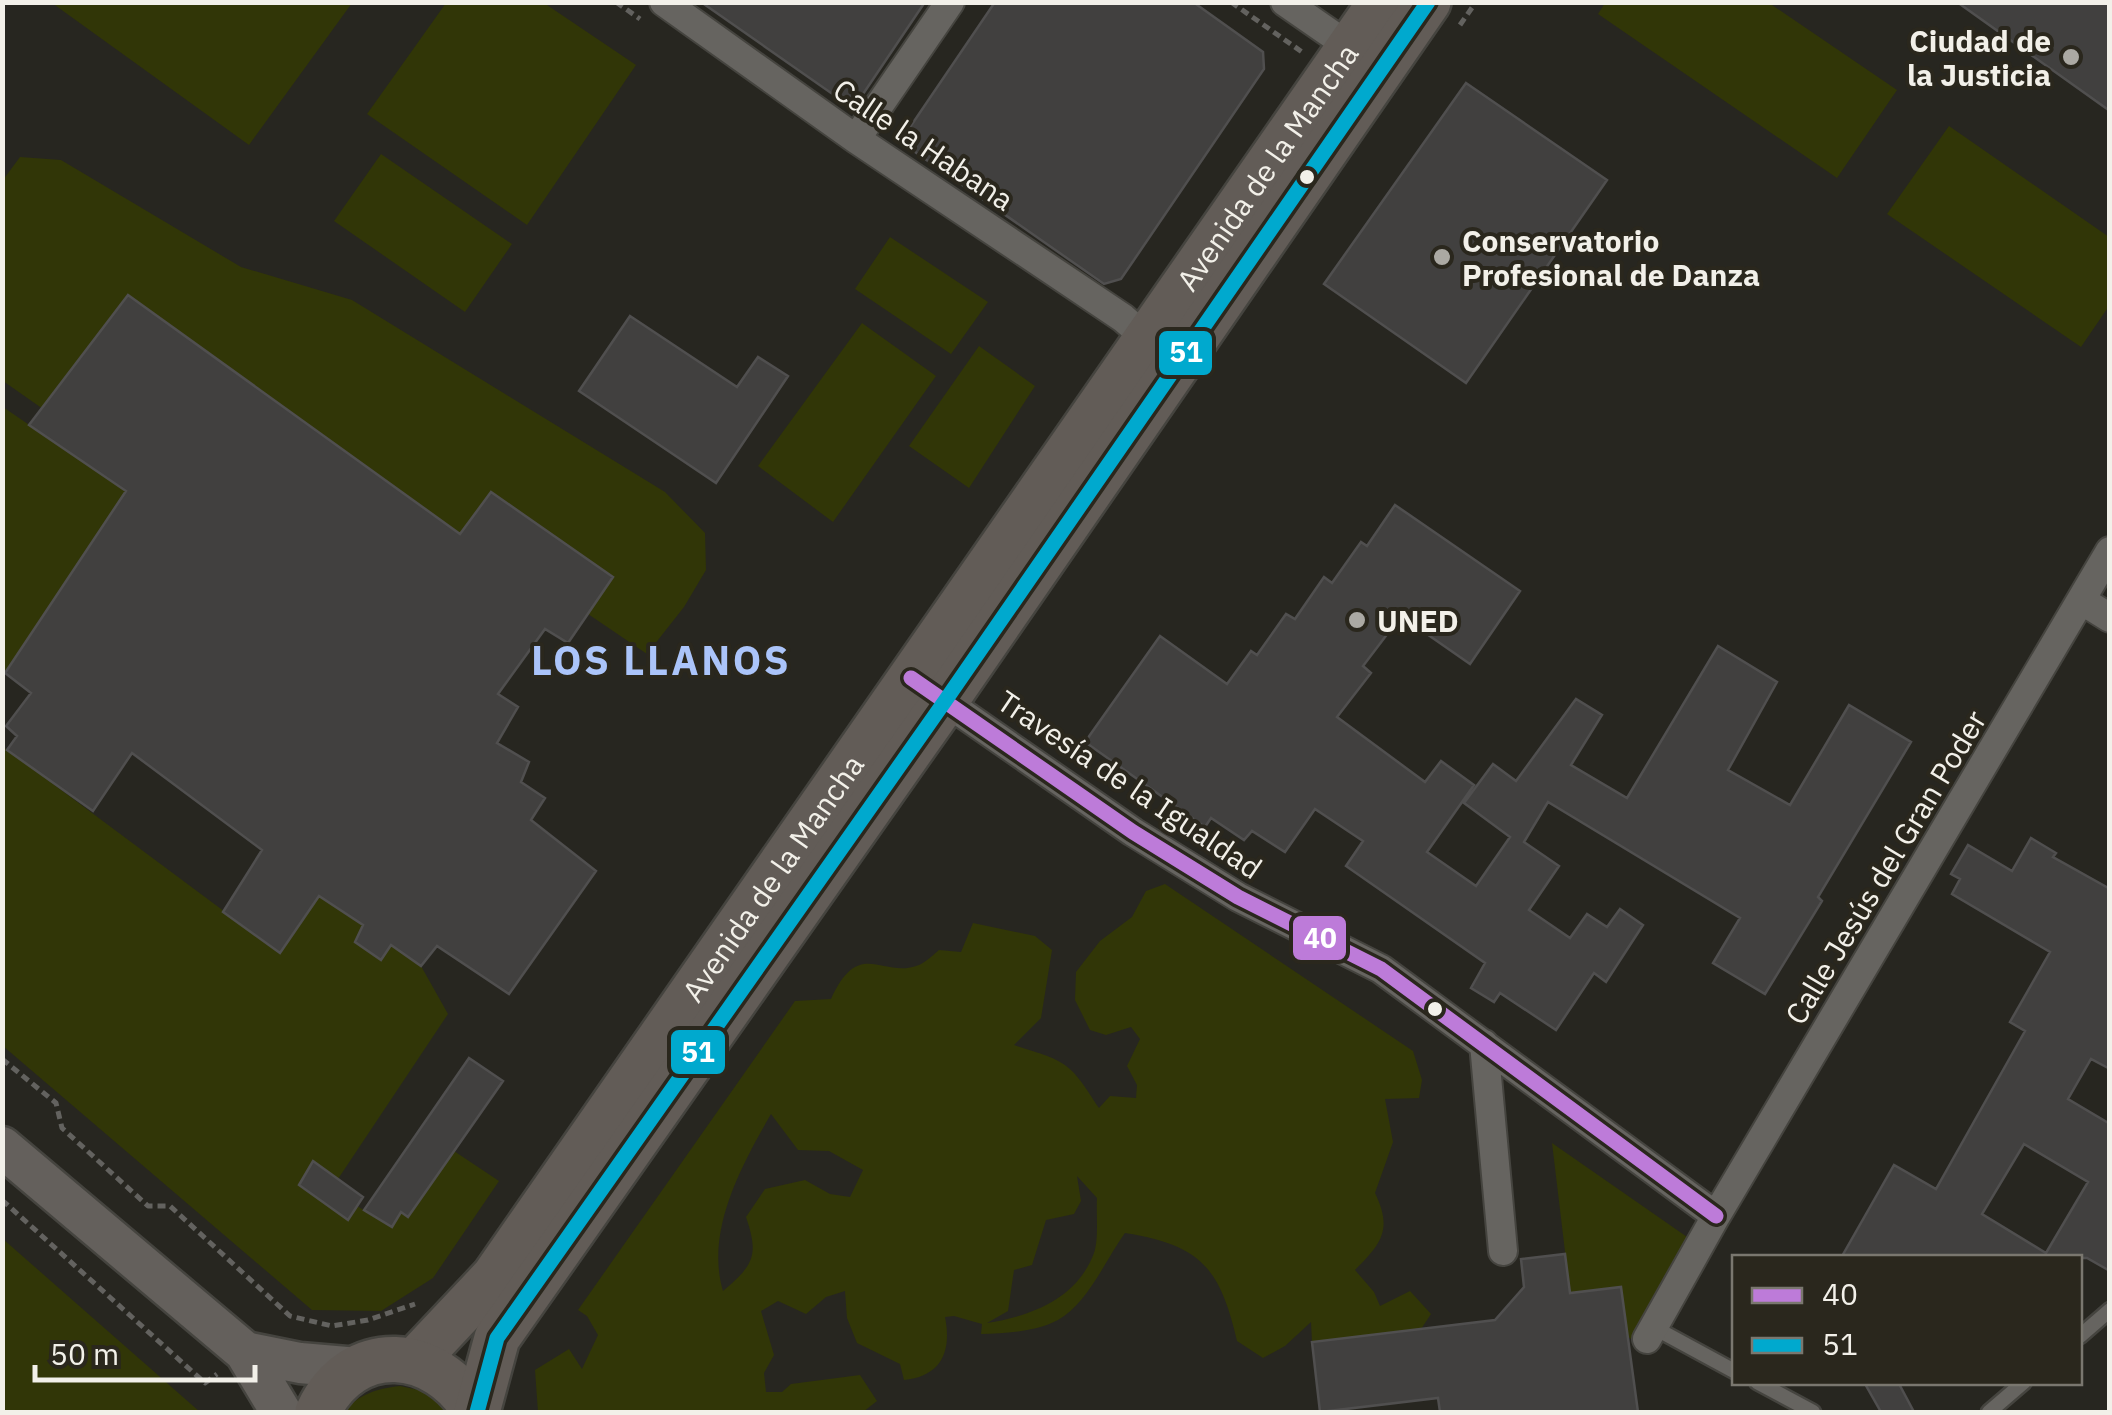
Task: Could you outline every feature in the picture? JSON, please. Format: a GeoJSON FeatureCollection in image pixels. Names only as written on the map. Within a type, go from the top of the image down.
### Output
{"type":"FeatureCollection","features":[{"type":"Feature","properties":{"kind":"main road","name":"Avenida de la Mancha"},"geometry":{"type":"LineString","coordinates":[[476,1412],[502,1331],[928,690],[1147,338],[1352,49],[1381,2]]}},
{"type":"Feature","properties":{"kind":"main road","name":"Avenida de la Mancha"},"geometry":{"type":"LineString","coordinates":[[415,1362],[494,1277],[1330,144],[1352,49],[1428,2]]}},
{"type":"Feature","properties":{"kind":"main road"},"geometry":{"type":"LineString","coordinates":[[2,1146],[245,1352],[281,1412]]}},
{"type":"Feature","properties":{"kind":"main road"},"geometry":{"type":"LineString","coordinates":[[245,1352],[300,1363],[358,1368],[380,1362],[415,1362],[441,1372],[462,1390],[476,1412]]}},
{"type":"Feature","properties":{"kind":"main road"},"geometry":{"type":"LineString","coordinates":[[318,1412],[339,1382],[358,1368]]}},
{"type":"Feature","properties":{"kind":"street","name":"Calle la Habana"},"geometry":{"type":"LineString","coordinates":[[664,2],[1147,338]]}},
{"type":"Feature","properties":{"kind":"street"},"geometry":{"type":"LineString","coordinates":[[856,139],[950,2]]}},
{"type":"Feature","properties":{"kind":"street"},"geometry":{"type":"LineString","coordinates":[[1285,2],[1352,49]]}},
{"type":"Feature","properties":{"kind":"street","name":"Calle Jesús del Gran Poder"},"geometry":{"type":"LineString","coordinates":[[1716,1216],[2110,550]]}},
{"type":"Feature","properties":{"kind":"street"},"geometry":{"type":"LineString","coordinates":[[2081,600],[2110,618]]}},
{"type":"Feature","properties":{"kind":"street","name":"Travesía de la Igualdad"},"geometry":{"type":"LineString","coordinates":[[928,690],[1133,832],[1238,897],[1381,969],[1716,1216]]}},
{"type":"Feature","properties":{"kind":"street"},"geometry":{"type":"LineString","coordinates":[[1484,1044],[1503,1250]]}},
{"type":"Feature","properties":{"kind":"street"},"geometry":{"type":"LineString","coordinates":[[1650,1334],[1716,1216]]}},
{"type":"Feature","properties":{"kind":"lane"},"geometry":{"type":"LineString","coordinates":[[2082,1334],[2110,1310]]}},
{"type":"Feature","properties":{"kind":"lane"},"geometry":{"type":"LineString","coordinates":[[1650,1334],[1732,1369]]}},
{"type":"Feature","properties":{"kind":"lane"},"geometry":{"type":"LineString","coordinates":[[1763,1385],[1813,1412]]}},
{"type":"Feature","properties":{"kind":"lane"},"geometry":{"type":"LineString","coordinates":[[1989,1412],[2020,1385]]}},
{"type":"Feature","properties":{"kind":"path"},"geometry":{"type":"LineString","coordinates":[[1230,2],[1306,55],[1352,49]]}},
{"type":"Feature","properties":{"kind":"path"},"geometry":{"type":"LineString","coordinates":[[2,1059],[56,1103],[62,1128],[148,1206],[170,1206],[290,1316],[332,1326],[368,1320],[418,1303]]}},
{"type":"Feature","properties":{"kind":"path"},"geometry":{"type":"LineString","coordinates":[[2,1200],[205,1383]]}},
{"type":"Feature","properties":{"kind":"green space"},"geometry":{"type":"Polygon","coordinates":[[[52,3],[352,3],[249,145],[52,3]]]}},
{"type":"Feature","properties":{"kind":"green space"},"geometry":{"type":"Polygon","coordinates":[[[446,3],[544,3],[636,65],[527,225],[367,114],[446,3]]]}},
{"type":"Feature","properties":{"kind":"green space"},"geometry":{"type":"Polygon","coordinates":[[[1605,3],[1769,3],[1897,90],[1837,178],[1598,14],[1605,3]]]}},
{"type":"Feature","properties":{"kind":"green space"},"geometry":{"type":"Polygon","coordinates":[[[1949,126],[2109,237],[2109,306],[2081,347],[1887,214],[1949,126]]]}},
{"type":"Feature","properties":{"kind":"green space"},"geometry":{"type":"Polygon","coordinates":[[[381,154],[512,244],[465,312],[334,221],[381,154]]]}},
{"type":"Feature","properties":{"kind":"green space"},"geometry":{"type":"Polygon","coordinates":[[[20,157],[61,160],[241,267],[352,300],[665,492],[705,533],[706,570],[684,607],[647,654],[588,614],[612,576],[491,492],[460,534],[128,295],[43,409],[3,381],[3,180],[20,157]]]}},
{"type":"Feature","properties":{"kind":"green space"},"geometry":{"type":"Polygon","coordinates":[[[890,237],[988,302],[951,354],[855,289],[890,237]]]}},
{"type":"Feature","properties":{"kind":"green space"},"geometry":{"type":"Polygon","coordinates":[[[862,323],[936,376],[833,522],[758,466],[862,323]]]}},
{"type":"Feature","properties":{"kind":"green space"},"geometry":{"type":"Polygon","coordinates":[[[979,346],[1035,386],[969,488],[909,446],[979,346]]]}},
{"type":"Feature","properties":{"kind":"green space"},"geometry":{"type":"Polygon","coordinates":[[[3,407],[126,491],[3,676],[3,407]]]}},
{"type":"Feature","properties":{"kind":"green space"},"geometry":{"type":"Polygon","coordinates":[[[2,746],[279,952],[319,896],[363,925],[355,942],[381,960],[391,945],[421,966],[448,1014],[338,1179],[313,1162],[299,1185],[348,1220],[357,1206],[392,1227],[401,1212],[409,1217],[454,1151],[499,1181],[433,1278],[381,1311],[312,1310],[3,1046],[2,746]]]}},
{"type":"Feature","properties":{"kind":"green space"},"geometry":{"type":"Polygon","coordinates":[[[1165,884],[1413,1051],[1422,1080],[1419,1098],[1385,1099],[1393,1142],[1375,1193],[1383,1217],[1382,1236],[1355,1270],[1374,1292],[1380,1306],[1410,1291],[1431,1314],[1421,1329],[1312,1342],[1311,1322],[1285,1346],[1263,1358],[1237,1341],[1223,1295],[1203,1264],[1172,1245],[1125,1233],[1087,1292],[1058,1320],[1030,1329],[981,1334],[982,1324],[945,1317],[947,1341],[941,1360],[917,1378],[904,1380],[900,1364],[857,1343],[847,1318],[845,1291],[826,1297],[806,1314],[778,1301],[761,1311],[774,1355],[764,1373],[766,1392],[782,1392],[791,1384],[860,1375],[877,1401],[863,1412],[538,1412],[535,1370],[569,1349],[582,1369],[598,1335],[587,1316],[578,1310],[795,1001],[831,999],[852,969],[872,964],[906,968],[922,964],[939,950],[961,952],[973,923],[1035,936],[1052,950],[1041,1018],[1014,1045],[1066,1065],[1099,1108],[1110,1096],[1136,1098],[1137,1085],[1127,1066],[1140,1039],[1131,1027],[1106,1035],[1090,1030],[1075,1000],[1076,972],[1100,941],[1132,917],[1146,891],[1165,884]],[[771,1114],[729,1199],[719,1245],[723,1291],[742,1274],[751,1258],[752,1241],[746,1217],[765,1189],[805,1180],[830,1194],[850,1197],[863,1170],[829,1151],[798,1150],[771,1114]],[[1077,1176],[1081,1201],[1074,1214],[1046,1220],[1032,1265],[1014,1270],[1008,1311],[987,1323],[1020,1316],[1051,1303],[1086,1269],[1096,1247],[1097,1198],[1077,1176]]]}},
{"type":"Feature","properties":{"kind":"green space"},"geometry":{"type":"Polygon","coordinates":[[[1552,1143],[1690,1239],[1635,1342],[1570,1293],[1552,1143]]]}},
{"type":"Feature","properties":{"kind":"green space"},"geometry":{"type":"Polygon","coordinates":[[[3,1239],[200,1412],[3,1412],[3,1239]]]}},
{"type":"Feature","properties":{"kind":"green space"},"geometry":{"type":"Polygon","coordinates":[[[400,1386],[423,1391],[448,1412],[343,1412],[368,1393],[400,1386]]]}},
{"type":"Feature","properties":{"kind":"building"},"geometry":{"type":"Polygon","coordinates":[[[701,2],[925,2],[859,100],[844,102],[701,2]]]}},
{"type":"Feature","properties":{"kind":"building"},"geometry":{"type":"Polygon","coordinates":[[[995,2],[1193,2],[1263,52],[1264,69],[1121,279],[1104,284],[908,147],[906,133],[995,2]]]}},
{"type":"Feature","properties":{"kind":"building","name":"Ciudad de la Justicia"},"geometry":{"type":"Polygon","coordinates":[[[1957,2],[2110,2],[2110,111],[1957,2]]]}},
{"type":"Feature","properties":{"kind":"building","name":"Conservatorio Profesional de Danza"},"geometry":{"type":"Polygon","coordinates":[[[1466,83],[1607,180],[1466,383],[1324,284],[1466,83]]]}},
{"type":"Feature","properties":{"kind":"building"},"geometry":{"type":"Polygon","coordinates":[[[128,295],[460,534],[491,492],[613,577],[568,643],[545,629],[498,694],[518,707],[497,743],[529,762],[521,782],[545,798],[531,820],[596,871],[509,994],[437,946],[421,966],[391,945],[381,960],[355,942],[363,925],[319,896],[280,953],[223,912],[262,850],[132,753],[93,811],[7,750],[17,736],[6,726],[31,693],[5,673],[126,491],[29,425],[128,295]]]}},
{"type":"Feature","properties":{"kind":"building"},"geometry":{"type":"Polygon","coordinates":[[[630,316],[737,387],[758,357],[788,376],[716,483],[579,391],[630,316]]]}},
{"type":"Feature","properties":{"kind":"building"},"geometry":{"type":"Polygon","coordinates":[[[1395,505],[1520,591],[1470,664],[1401,616],[1363,666],[1371,673],[1337,717],[1425,782],[1441,761],[1474,785],[1427,852],[1476,886],[1510,837],[1464,803],[1493,764],[1516,781],[1576,699],[1602,715],[1571,765],[1627,798],[1718,646],[1777,682],[1728,770],[1790,805],[1849,705],[1911,742],[1765,994],[1713,963],[1740,918],[1548,802],[1524,842],[1559,866],[1529,910],[1570,938],[1587,914],[1607,927],[1620,909],[1643,925],[1606,982],[1594,973],[1556,1030],[1500,993],[1494,1002],[1471,988],[1485,963],[1346,866],[1363,841],[1315,809],[1285,852],[1252,831],[1244,840],[1211,818],[1205,827],[1085,742],[1160,636],[1227,684],[1251,651],[1257,655],[1286,614],[1295,619],[1324,577],[1332,583],[1361,542],[1367,546],[1395,505]]]}},
{"type":"Feature","properties":{"kind":"building"},"geometry":{"type":"Polygon","coordinates":[[[2031,838],[2056,853],[2053,857],[2110,889],[2110,1069],[2091,1059],[2068,1099],[2110,1124],[2110,1271],[2082,1255],[1843,1255],[1894,1165],[1936,1189],[2025,1031],[2010,1022],[2050,952],[1952,894],[1960,879],[1951,874],[1968,845],[2012,871],[2031,838]],[[2024,1144],[1982,1214],[2046,1253],[2088,1182],[2024,1144]]]}},
{"type":"Feature","properties":{"kind":"building"},"geometry":{"type":"Polygon","coordinates":[[[469,1058],[503,1081],[408,1217],[401,1212],[392,1227],[364,1210],[469,1058]]]}},
{"type":"Feature","properties":{"kind":"building"},"geometry":{"type":"Polygon","coordinates":[[[313,1161],[363,1197],[348,1220],[299,1185],[313,1161]]]}},
{"type":"Feature","properties":{"kind":"building"},"geometry":{"type":"Polygon","coordinates":[[[1565,1254],[1570,1293],[1621,1287],[1638,1412],[1440,1412],[1438,1398],[1320,1412],[1312,1342],[1495,1320],[1524,1287],[1521,1259],[1565,1254]]]}},
{"type":"Feature","properties":{"kind":"building"},"geometry":{"type":"Polygon","coordinates":[[[1866,1385],[1900,1385],[1914,1412],[1881,1412],[1866,1385]]]}},
{"type":"Feature","properties":{"kind":"transit line","name":"51"},"geometry":{"type":"LineString","coordinates":[[477,1412],[497,1338],[945,701],[1428,2]]}},
{"type":"Feature","properties":{"kind":"transit line","name":"40"},"geometry":{"type":"LineString","coordinates":[[911,678],[1133,832],[1238,897],[1381,969],[1716,1216]]}},
{"type":"Feature","properties":{"kind":"place","name":"Ciudad de la Justicia"},"geometry":{"type":"Point","coordinates":[2071,57]}},
{"type":"Feature","properties":{"kind":"place","name":"Conservatorio Profesional de Danza"},"geometry":{"type":"Point","coordinates":[1442,257]}},
{"type":"Feature","properties":{"kind":"place","name":"UNED"},"geometry":{"type":"Point","coordinates":[1357,620]}},
{"type":"Feature","properties":{"kind":"district","name":"LOS LLANOS"},"geometry":{"type":"Point","coordinates":[661,660]}}]}
